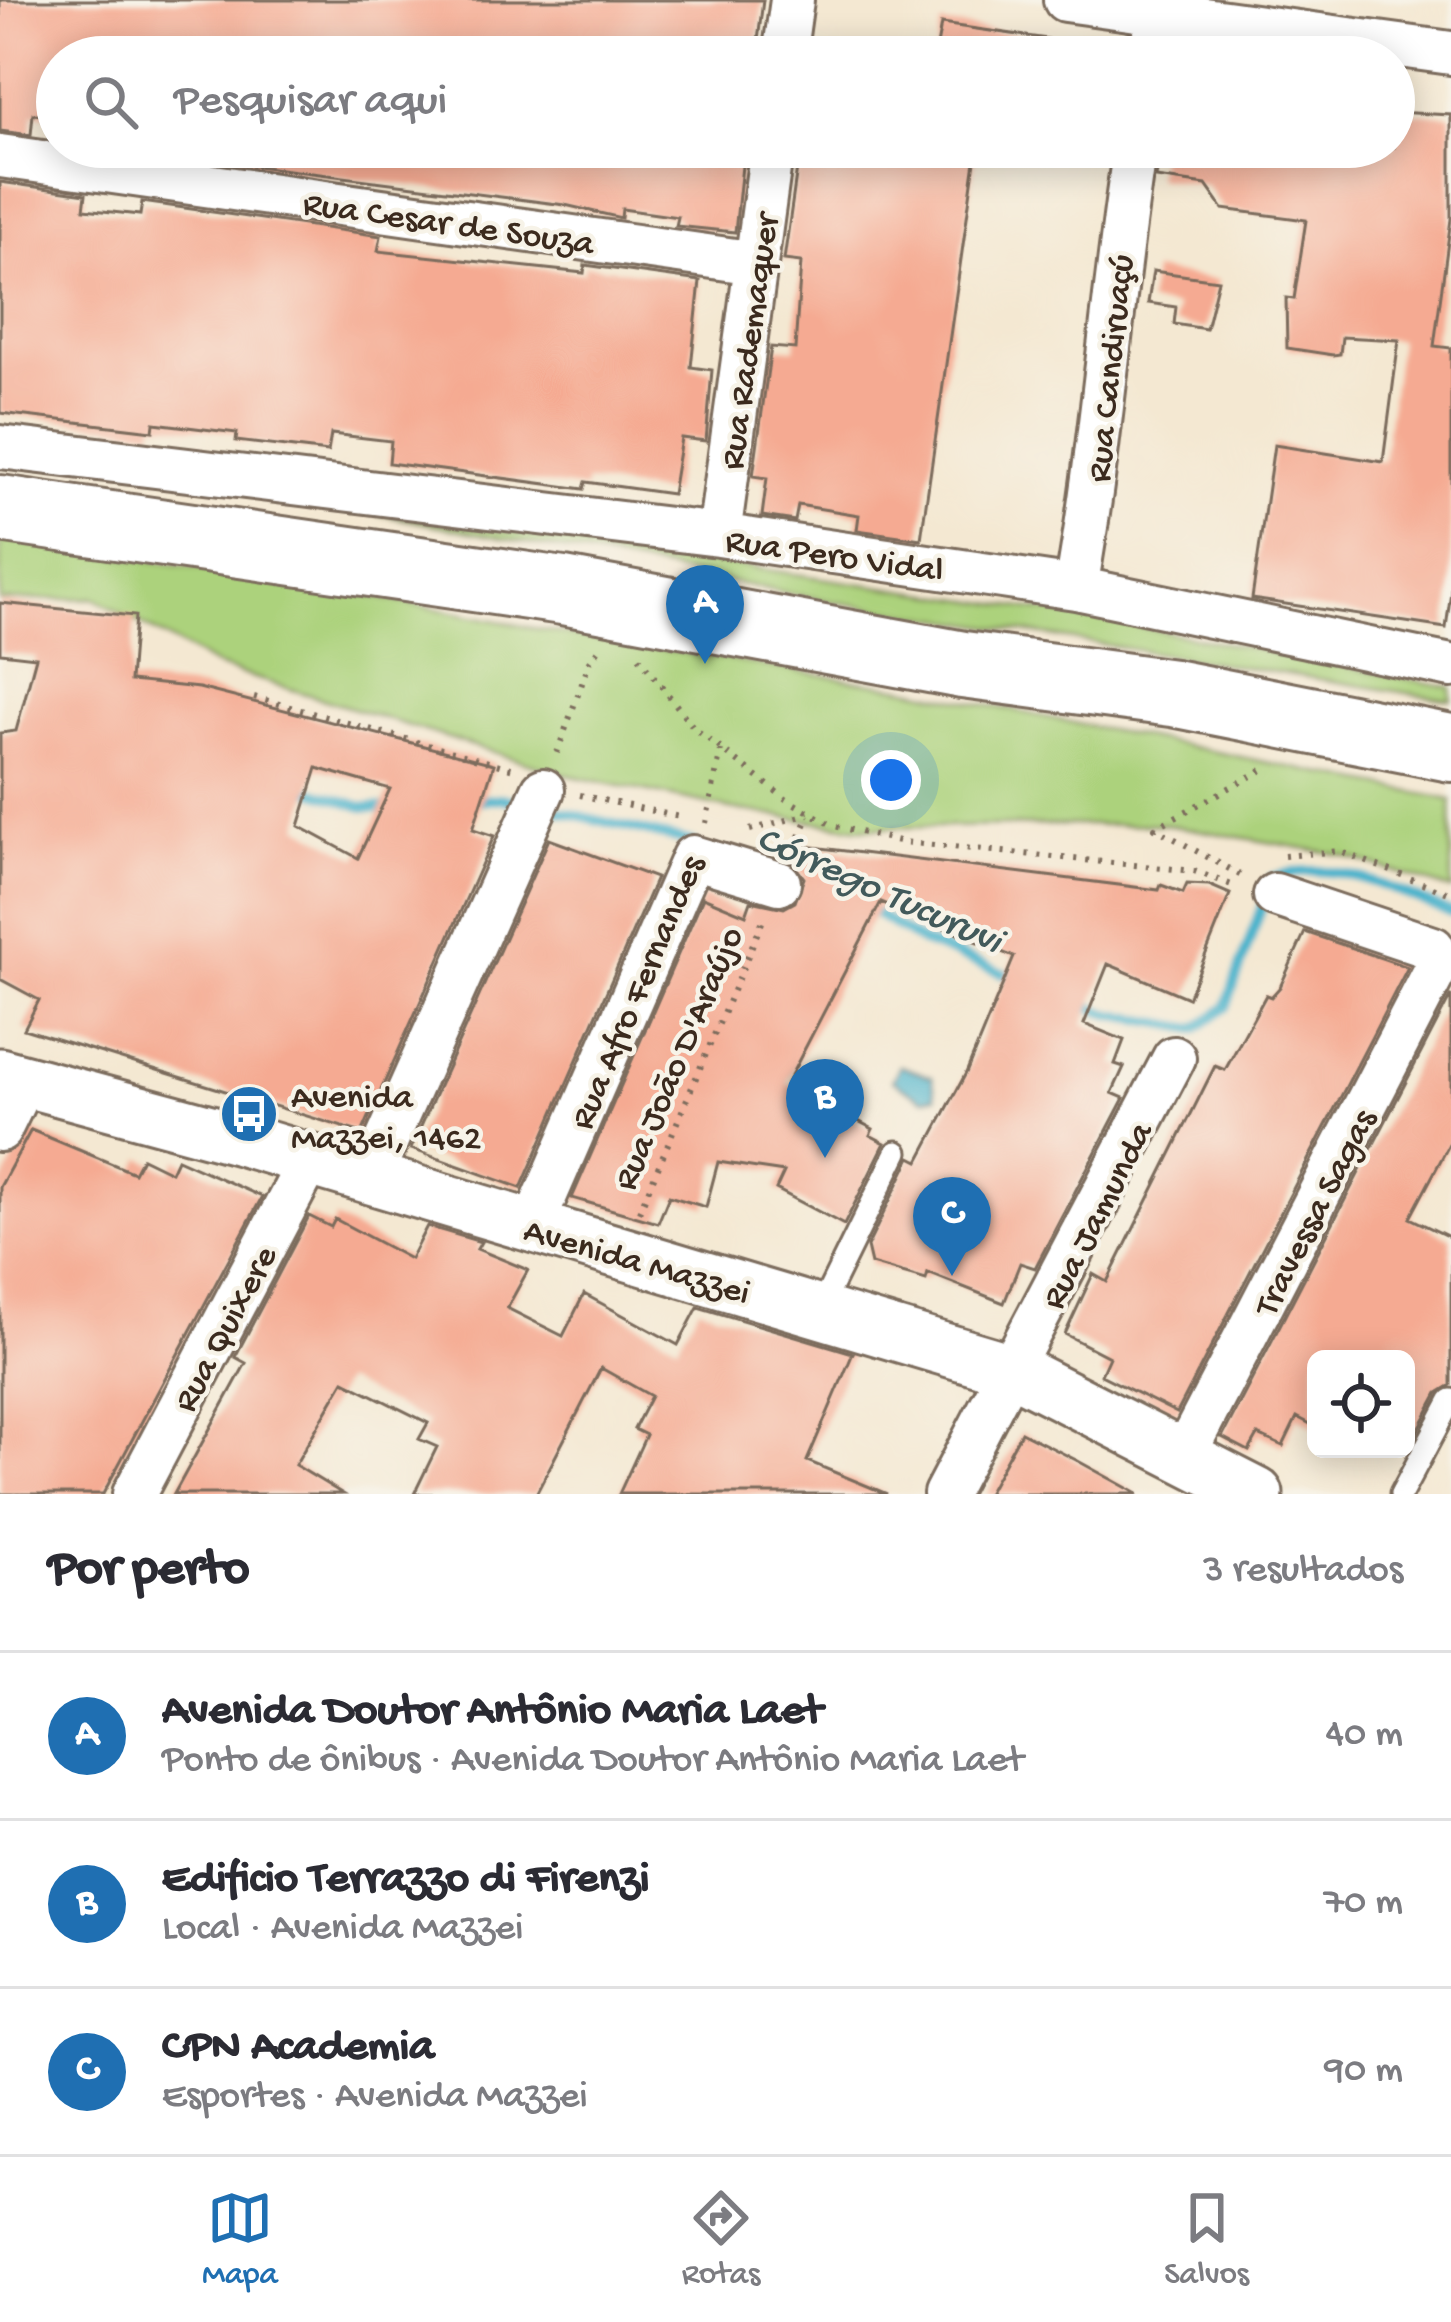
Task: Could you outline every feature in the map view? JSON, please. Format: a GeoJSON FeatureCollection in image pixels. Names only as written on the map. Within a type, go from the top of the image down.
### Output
{"type":"FeatureCollection","features":[{"type":"Feature","properties":{"kind":"main road"},"geometry":{"type":"LineString","coordinates":[[0,509],[610,601],[1445,745]]}},
{"type":"Feature","properties":{"kind":"street"},"geometry":{"type":"LineString","coordinates":[[787,36],[792,0]]}},
{"type":"Feature","properties":{"kind":"street"},"geometry":{"type":"LineString","coordinates":[[1065,0],[1158,13],[1267,15],[1369,36]]}},
{"type":"Feature","properties":{"kind":"street"},"geometry":{"type":"LineString","coordinates":[[1154,36],[1158,13]]}},
{"type":"Feature","properties":{"kind":"street"},"geometry":{"type":"LineString","coordinates":[[1415,46],[1451,53]]}},
{"type":"Feature","properties":{"kind":"street","name":"Rua Cesar de Souza"},"geometry":{"type":"LineString","coordinates":[[0,156],[36,161]]}},
{"type":"Feature","properties":{"kind":"street","name":"Rua Cesar de Souza"},"geometry":{"type":"LineString","coordinates":[[85,168],[756,263]]}},
{"type":"Feature","properties":{"kind":"street","name":"Rua Rademaquer"},"geometry":{"type":"LineString","coordinates":[[719,535],[769,168]]}},
{"type":"Feature","properties":{"kind":"street","name":"Rua Candiruaçú"},"geometry":{"type":"LineString","coordinates":[[1076,588],[1096,475],[1116,265],[1132,168]]}},
{"type":"Feature","properties":{"kind":"street","name":"Rua Pero Vidal"},"geometry":{"type":"LineString","coordinates":[[0,446],[719,535],[1076,588],[1451,663]]}},
{"type":"Feature","properties":{"kind":"street"},"geometry":{"type":"LineString","coordinates":[[370,1178],[543,790]]}},
{"type":"Feature","properties":{"kind":"street"},"geometry":{"type":"LineString","coordinates":[[706,836],[779,883]]}},
{"type":"Feature","properties":{"kind":"street","name":"Rua Afro Fernandes"},"geometry":{"type":"LineString","coordinates":[[532,1227],[706,836]]}},
{"type":"Feature","properties":{"kind":"street","name":"Travessa Sagas"},"geometry":{"type":"LineString","coordinates":[[1184,1455],[1438,965],[1433,948],[1261,881]]}},
{"type":"Feature","properties":{"kind":"street","name":"Rua Jamunda"},"geometry":{"type":"LineString","coordinates":[[945,1494],[1174,1058]]}},
{"type":"Feature","properties":{"kind":"street"},"geometry":{"type":"LineString","coordinates":[[0,1130],[13,1076]]}},
{"type":"Feature","properties":{"kind":"street","name":"Avenida Mazzei"},"geometry":{"type":"LineString","coordinates":[[13,1076],[1014,1370],[1257,1494]]}},
{"type":"Feature","properties":{"kind":"street","name":"Rua Quixere"},"geometry":{"type":"LineString","coordinates":[[134,1494],[310,1160]]}},
{"type":"Feature","properties":{"kind":"lane"},"geometry":{"type":"LineString","coordinates":[[819,1311],[897,1152]]}},
{"type":"Feature","properties":{"kind":"lane"},"geometry":{"type":"LineString","coordinates":[[1401,1494],[1451,1400]]}},
{"type":"Feature","properties":{"kind":"path"},"geometry":{"type":"LineString","coordinates":[[610,601],[658,687],[721,750],[809,814],[834,826],[903,842],[1261,881],[1306,850],[1339,851],[1451,894]]}},
{"type":"Feature","properties":{"kind":"path"},"geometry":{"type":"LineString","coordinates":[[543,790],[590,661],[608,640],[610,601]]}},
{"type":"Feature","properties":{"kind":"path"},"geometry":{"type":"LineString","coordinates":[[254,698],[488,758],[520,771],[543,790],[605,799],[706,836]]}},
{"type":"Feature","properties":{"kind":"path"},"geometry":{"type":"LineString","coordinates":[[1261,881],[1155,828],[1273,764],[1322,721]]}},
{"type":"Feature","properties":{"kind":"path","name":"Rua Afro Fernandes"},"geometry":{"type":"LineString","coordinates":[[706,836],[721,750]]}},
{"type":"Feature","properties":{"kind":"path"},"geometry":{"type":"LineString","coordinates":[[734,831],[777,827],[809,814]]}},
{"type":"Feature","properties":{"kind":"path","name":"Rua João D'Araújo"},"geometry":{"type":"LineString","coordinates":[[621,1253],[779,883]]}},
{"type":"Feature","properties":{"kind":"green space"},"geometry":{"type":"Polygon","coordinates":[[[330,505],[1111,621],[1451,687],[1451,700],[835,602],[330,505]]]}},
{"type":"Feature","properties":{"kind":"green space"},"geometry":{"type":"Polygon","coordinates":[[[0,539],[305,583],[554,632],[904,688],[1451,800],[1451,890],[1342,855],[1163,824],[859,828],[736,810],[567,775],[219,667],[94,598],[0,601],[0,539]]]}},
{"type":"Feature","properties":{"kind":"water"},"geometry":{"type":"Polygon","coordinates":[[[900,1066],[932,1077],[936,1096],[923,1099],[892,1080],[900,1066]]]}},
{"type":"Feature","properties":{"kind":"building"},"geometry":{"type":"Polygon","coordinates":[[[0,0],[763,0],[759,36],[36,36],[36,114],[31,135],[0,131],[0,0]]]}},
{"type":"Feature","properties":{"kind":"building"},"geometry":{"type":"Polygon","coordinates":[[[941,24],[1027,36],[939,36],[941,24]]]}},
{"type":"Feature","properties":{"kind":"building"},"geometry":{"type":"Polygon","coordinates":[[[1415,113],[1451,115],[1451,219],[1434,346],[1451,348],[1451,591],[1446,628],[1252,599],[1274,445],[1383,462],[1399,340],[1342,337],[1340,354],[1333,355],[1287,348],[1286,298],[1294,299],[1306,220],[1223,209],[1206,185],[1156,178],[1157,168],[1415,168],[1415,113]]]}},
{"type":"Feature","properties":{"kind":"building"},"geometry":{"type":"Polygon","coordinates":[[[273,168],[742,168],[735,232],[676,226],[678,217],[622,209],[621,218],[565,205],[273,168]]]}},
{"type":"Feature","properties":{"kind":"building"},"geometry":{"type":"Polygon","coordinates":[[[797,168],[974,168],[921,539],[857,530],[859,515],[798,505],[795,521],[762,516],[767,478],[753,476],[771,347],[795,349],[801,262],[784,260],[797,168]]]}},
{"type":"Feature","properties":{"kind":"building"},"geometry":{"type":"Polygon","coordinates":[[[0,182],[86,194],[84,209],[140,215],[142,202],[381,236],[378,251],[584,273],[585,265],[700,281],[691,367],[712,370],[706,441],[681,438],[672,494],[586,482],[584,489],[389,463],[391,441],[331,434],[328,452],[236,441],[237,433],[154,423],[153,431],[0,413],[0,182]]]}},
{"type":"Feature","properties":{"kind":"building"},"geometry":{"type":"Polygon","coordinates":[[[1153,271],[1218,280],[1206,329],[1174,324],[1176,307],[1148,303],[1153,271]]]}},
{"type":"Feature","properties":{"kind":"building"},"geometry":{"type":"Polygon","coordinates":[[[0,603],[135,616],[130,681],[199,688],[494,764],[473,829],[494,836],[362,1133],[24,1029],[39,1000],[0,979],[0,733],[16,731],[36,657],[0,653],[0,603]],[[317,768],[299,826],[358,858],[390,789],[317,768]]]}},
{"type":"Feature","properties":{"kind":"building"},"geometry":{"type":"Polygon","coordinates":[[[549,839],[656,878],[521,1188],[411,1149],[549,839]]]}},
{"type":"Feature","properties":{"kind":"building"},"geometry":{"type":"Polygon","coordinates":[[[797,845],[1159,890],[1161,885],[1183,893],[1187,884],[1209,885],[1230,894],[1188,998],[1108,964],[1084,1024],[1124,1040],[1115,1064],[1124,1067],[1112,1093],[1124,1098],[1035,1268],[1020,1263],[1004,1303],[928,1273],[926,1280],[871,1264],[867,1247],[911,1157],[919,1161],[966,1073],[1014,957],[881,902],[787,1083],[873,1129],[870,1135],[885,1143],[844,1225],[776,1189],[784,1172],[718,1162],[706,1207],[669,1196],[658,1223],[572,1198],[703,897],[746,915],[751,901],[784,908],[795,902],[804,878],[792,862],[797,845]]]}},
{"type":"Feature","properties":{"kind":"building"},"geometry":{"type":"Polygon","coordinates":[[[1305,932],[1408,967],[1177,1413],[1101,1375],[1109,1357],[1065,1334],[1093,1274],[1107,1282],[1215,1066],[1225,1070],[1266,995],[1271,997],[1280,987],[1305,932]]]}},
{"type":"Feature","properties":{"kind":"building"},"geometry":{"type":"Polygon","coordinates":[[[1451,995],[1451,1141],[1410,1218],[1451,1238],[1451,1385],[1438,1393],[1415,1436],[1415,1350],[1307,1350],[1307,1422],[1297,1417],[1283,1446],[1258,1435],[1249,1451],[1222,1437],[1451,995]]]}},
{"type":"Feature","properties":{"kind":"building"},"geometry":{"type":"Polygon","coordinates":[[[31,1130],[134,1173],[142,1158],[171,1172],[177,1159],[262,1197],[103,1494],[0,1494],[0,1187],[31,1130]]]}},
{"type":"Feature","properties":{"kind":"building"},"geometry":{"type":"Polygon","coordinates":[[[309,1216],[331,1227],[335,1219],[410,1259],[427,1226],[481,1242],[477,1249],[528,1270],[507,1308],[563,1336],[584,1294],[678,1345],[698,1307],[853,1353],[807,1461],[887,1494],[619,1494],[646,1435],[634,1429],[651,1396],[601,1368],[536,1494],[414,1494],[437,1447],[419,1439],[428,1423],[344,1381],[295,1465],[343,1494],[174,1494],[246,1363],[235,1357],[309,1216]]]}},
{"type":"Feature","properties":{"kind":"building"},"geometry":{"type":"Polygon","coordinates":[[[1021,1432],[1078,1461],[1138,1494],[987,1494],[1021,1432]]]}},
{"type":"Feature","properties":{"kind":"waterway","name":"Córrego Tucuruvi"},"geometry":{"type":"LineString","coordinates":[[300,787],[363,807],[392,808]]}},
{"type":"Feature","properties":{"kind":"waterway","name":"Córrego Tucuruvi"},"geometry":{"type":"LineString","coordinates":[[471,802],[501,798],[529,804]]}},
{"type":"Feature","properties":{"kind":"waterway","name":"Córrego Tucuruvi"},"geometry":{"type":"LineString","coordinates":[[547,808],[693,843]]}},
{"type":"Feature","properties":{"kind":"waterway","name":"Córrego Tucuruvi"},"geometry":{"type":"LineString","coordinates":[[1080,1003],[1109,1014],[1196,1029],[1226,1007],[1272,878],[1295,872],[1363,879],[1451,913]]}},
{"type":"Feature","properties":{"kind":"waterway","name":"Córrego Tucuruvi"},"geometry":{"type":"LineString","coordinates":[[867,908],[920,941],[1018,979]]}},
{"type":"Feature","properties":{"kind":"place","name":"Avenida Doutor Antônio Maria Laet"},"geometry":{"type":"Point","coordinates":[705,664]}},
{"type":"Feature","properties":{"kind":"place","name":"Avenida Mazzei, 1462"},"geometry":{"type":"Point","coordinates":[249,1114]}},
{"type":"Feature","properties":{"kind":"place","name":"Edificio Terrazzo di Firenzi"},"geometry":{"type":"Point","coordinates":[825,1158]}},
{"type":"Feature","properties":{"kind":"place","name":"CPN Academia"},"geometry":{"type":"Point","coordinates":[952,1276]}}]}
